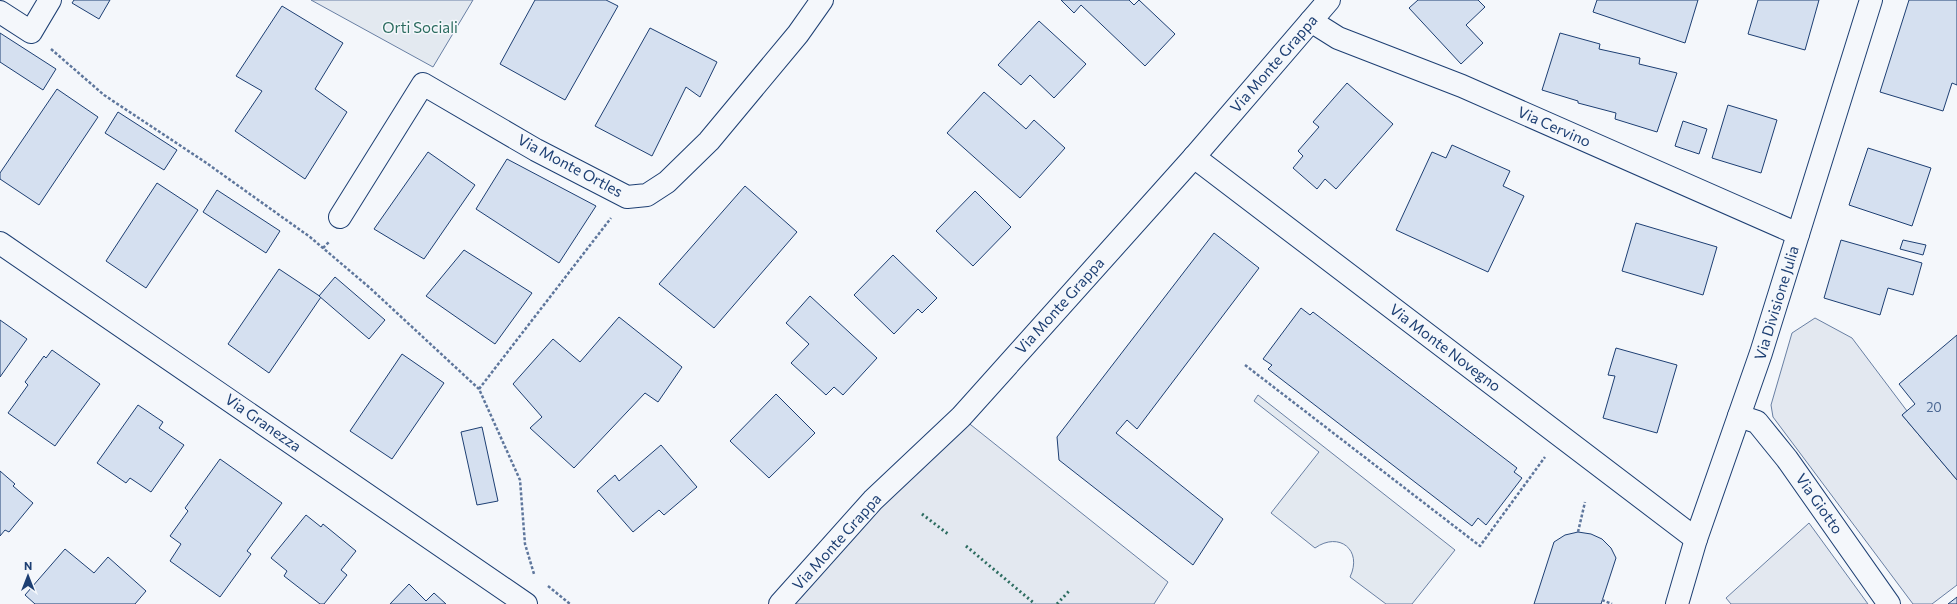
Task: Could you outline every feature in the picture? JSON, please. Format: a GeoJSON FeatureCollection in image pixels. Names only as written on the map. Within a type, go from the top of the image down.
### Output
{"type":"FeatureCollection","features":[{"type":"Feature","properties":{"kind":"street"},"geometry":{"type":"LineString","coordinates":[[0,12],[31,32],[50,0]]}},
{"type":"Feature","properties":{"kind":"street","name":"Via Monte Ortles"},"geometry":{"type":"LineString","coordinates":[[340,217],[423,84],[536,150],[627,197],[648,194],[668,182],[709,141],[798,34],[822,0]]}},
{"type":"Feature","properties":{"kind":"street","name":"Via Monte Grappa"},"geometry":{"type":"LineString","coordinates":[[780,604],[873,500],[961,417],[1194,157],[1329,0]]}},
{"type":"Feature","properties":{"kind":"street","name":"Via Divisione Julia"},"geometry":{"type":"LineString","coordinates":[[1678,604],[1696,539],[1761,353],[1871,0]]}},
{"type":"Feature","properties":{"kind":"street","name":"Via Cervino"},"geometry":{"type":"LineString","coordinates":[[1311,21],[1338,38],[1462,86],[1798,234]]}},
{"type":"Feature","properties":{"kind":"street","name":"Via Monte Novegno"},"geometry":{"type":"LineString","coordinates":[[1194,157],[1696,539]]}},
{"type":"Feature","properties":{"kind":"street","name":"Via Granezza"},"geometry":{"type":"LineString","coordinates":[[0,243],[526,604]]}},
{"type":"Feature","properties":{"kind":"street","name":"Via Giotto"},"geometry":{"type":"LineString","coordinates":[[1738,416],[1757,422],[1782,453],[1889,604]]}},
{"type":"Feature","properties":{"kind":"path"},"geometry":{"type":"LineString","coordinates":[[31,32],[104,95],[205,162],[310,237],[370,288],[479,389],[520,480],[525,544],[533,573],[539,578]]}},
{"type":"Feature","properties":{"kind":"path"},"geometry":{"type":"LineString","coordinates":[[479,389],[627,197]]}},
{"type":"Feature","properties":{"kind":"path"},"geometry":{"type":"LineString","coordinates":[[1245,365],[1480,546],[1561,437]]}},
{"type":"Feature","properties":{"kind":"path"},"geometry":{"type":"LineString","coordinates":[[1578,532],[1585,502]]}},
{"type":"Feature","properties":{"kind":"path"},"geometry":{"type":"LineString","coordinates":[[544,582],[570,604]]}},
{"type":"Feature","properties":{"kind":"path"},"geometry":{"type":"LineString","coordinates":[[1602,600],[1612,604]]}},
{"type":"Feature","properties":{"kind":"green space","name":"Orti Sociali"},"geometry":{"type":"Polygon","coordinates":[[[311,0],[473,0],[433,67],[311,0]]]}},
{"type":"Feature","properties":{"kind":"green space"},"geometry":{"type":"Polygon","coordinates":[[[1258,395],[1455,550],[1412,604],[1386,604],[1350,577],[1353,567],[1353,559],[1351,551],[1346,546],[1340,543],[1332,542],[1324,543],[1315,548],[1271,513],[1319,452],[1254,401],[1258,395]]]}},
{"type":"Feature","properties":{"kind":"shaded area"},"geometry":{"type":"Polygon","coordinates":[[[1815,318],[1852,338],[1907,411],[1902,415],[1957,480],[1957,585],[1932,604],[1913,604],[1773,417],[1771,405],[1792,333],[1815,318]]]}},
{"type":"Feature","properties":{"kind":"shaded area"},"geometry":{"type":"Polygon","coordinates":[[[961,417],[1168,582],[1154,604],[780,604],[961,417]]]}},
{"type":"Feature","properties":{"kind":"shaded area"},"geometry":{"type":"Polygon","coordinates":[[[1809,523],[1868,604],[1731,604],[1726,598],[1809,523]]]}},
{"type":"Feature","properties":{"kind":"building"},"geometry":{"type":"Polygon","coordinates":[[[74,0],[110,0],[99,19],[72,3],[74,0]]]}},
{"type":"Feature","properties":{"kind":"building"},"geometry":{"type":"Polygon","coordinates":[[[535,0],[606,0],[618,6],[565,100],[500,64],[535,0]]]}},
{"type":"Feature","properties":{"kind":"building"},"geometry":{"type":"Polygon","coordinates":[[[1061,0],[1129,0],[1134,5],[1139,0],[1175,34],[1145,66],[1081,5],[1074,13],[1061,0]]]}},
{"type":"Feature","properties":{"kind":"building"},"geometry":{"type":"Polygon","coordinates":[[[1418,0],[1478,0],[1485,7],[1466,25],[1483,43],[1461,64],[1409,8],[1418,0]]]}},
{"type":"Feature","properties":{"kind":"building"},"geometry":{"type":"Polygon","coordinates":[[[1597,0],[1698,0],[1685,43],[1593,12],[1597,0]]]}},
{"type":"Feature","properties":{"kind":"building"},"geometry":{"type":"Polygon","coordinates":[[[1758,0],[1819,0],[1805,50],[1748,34],[1758,0]]]}},
{"type":"Feature","properties":{"kind":"building"},"geometry":{"type":"Polygon","coordinates":[[[1909,0],[1957,0],[1957,85],[1952,83],[1943,111],[1880,92],[1909,0]]]}},
{"type":"Feature","properties":{"kind":"building"},"geometry":{"type":"Polygon","coordinates":[[[282,6],[343,43],[315,89],[347,112],[305,179],[235,131],[262,91],[236,76],[282,6]]]}},
{"type":"Feature","properties":{"kind":"building"},"geometry":{"type":"Polygon","coordinates":[[[1039,21],[1086,64],[1054,98],[1030,75],[1021,85],[998,65],[1039,21]]]}},
{"type":"Feature","properties":{"kind":"building"},"geometry":{"type":"Polygon","coordinates":[[[650,28],[717,62],[700,97],[686,87],[652,156],[595,126],[650,28]]]}},
{"type":"Feature","properties":{"kind":"building"},"geometry":{"type":"Polygon","coordinates":[[[0,33],[56,69],[43,90],[0,62],[0,33]]]}},
{"type":"Feature","properties":{"kind":"building"},"geometry":{"type":"Polygon","coordinates":[[[1560,33],[1600,44],[1599,49],[1640,58],[1639,64],[1677,73],[1657,132],[1615,119],[1616,113],[1578,103],[1578,101],[1542,90],[1560,33]]]}},
{"type":"Feature","properties":{"kind":"building"},"geometry":{"type":"Polygon","coordinates":[[[1347,83],[1393,124],[1336,189],[1325,179],[1317,189],[1293,168],[1303,156],[1298,151],[1319,127],[1313,122],[1347,83]]]}},
{"type":"Feature","properties":{"kind":"building"},"geometry":{"type":"Polygon","coordinates":[[[57,89],[98,117],[39,205],[0,179],[0,173],[57,89]]]}},
{"type":"Feature","properties":{"kind":"building"},"geometry":{"type":"Polygon","coordinates":[[[984,92],[1026,129],[1034,120],[1065,148],[1020,198],[947,133],[984,92]]]}},
{"type":"Feature","properties":{"kind":"building"},"geometry":{"type":"Polygon","coordinates":[[[1728,105],[1777,120],[1761,173],[1712,158],[1728,105]]]}},
{"type":"Feature","properties":{"kind":"building"},"geometry":{"type":"Polygon","coordinates":[[[118,112],[177,150],[164,170],[105,133],[118,112]]]}},
{"type":"Feature","properties":{"kind":"building"},"geometry":{"type":"Polygon","coordinates":[[[1683,121],[1707,129],[1699,154],[1675,146],[1683,121]]]}},
{"type":"Feature","properties":{"kind":"building"},"geometry":{"type":"Polygon","coordinates":[[[1452,145],[1510,171],[1503,186],[1524,196],[1488,272],[1396,230],[1432,152],[1446,158],[1452,145]]]}},
{"type":"Feature","properties":{"kind":"building"},"geometry":{"type":"Polygon","coordinates":[[[1868,148],[1931,168],[1912,226],[1849,205],[1868,148]]]}},
{"type":"Feature","properties":{"kind":"building"},"geometry":{"type":"Polygon","coordinates":[[[428,152],[475,185],[424,259],[374,229],[428,152]]]}},
{"type":"Feature","properties":{"kind":"building"},"geometry":{"type":"Polygon","coordinates":[[[507,159],[596,206],[559,263],[476,209],[507,159]]]}},
{"type":"Feature","properties":{"kind":"building"},"geometry":{"type":"Polygon","coordinates":[[[157,183],[198,210],[146,288],[106,261],[157,183]]]}},
{"type":"Feature","properties":{"kind":"building"},"geometry":{"type":"Polygon","coordinates":[[[745,186],[797,232],[714,328],[659,284],[745,186]]]}},
{"type":"Feature","properties":{"kind":"building"},"geometry":{"type":"Polygon","coordinates":[[[217,190],[280,231],[266,253],[203,212],[217,190]]]}},
{"type":"Feature","properties":{"kind":"building"},"geometry":{"type":"Polygon","coordinates":[[[975,191],[1011,227],[973,266],[936,231],[975,191]]]}},
{"type":"Feature","properties":{"kind":"building"},"geometry":{"type":"Polygon","coordinates":[[[1636,223],[1717,247],[1703,295],[1622,271],[1636,223]]]}},
{"type":"Feature","properties":{"kind":"building"},"geometry":{"type":"Polygon","coordinates":[[[1214,233],[1259,268],[1137,429],[1127,420],[1116,433],[1223,519],[1193,565],[1059,460],[1057,437],[1214,233]]]}},
{"type":"Feature","properties":{"kind":"building"},"geometry":{"type":"Polygon","coordinates":[[[1841,240],[1922,263],[1913,295],[1888,288],[1880,315],[1824,298],[1841,240]]]}},
{"type":"Feature","properties":{"kind":"building"},"geometry":{"type":"Polygon","coordinates":[[[1903,240],[1926,245],[1923,255],[1900,249],[1903,240]]]}},
{"type":"Feature","properties":{"kind":"building"},"geometry":{"type":"Polygon","coordinates":[[[464,250],[532,293],[495,344],[426,296],[464,250]]]}},
{"type":"Feature","properties":{"kind":"building"},"geometry":{"type":"Polygon","coordinates":[[[893,255],[937,298],[922,313],[918,309],[894,334],[854,295],[893,255]]]}},
{"type":"Feature","properties":{"kind":"building"},"geometry":{"type":"Polygon","coordinates":[[[279,269],[321,297],[269,373],[228,344],[279,269]]]}},
{"type":"Feature","properties":{"kind":"building"},"geometry":{"type":"Polygon","coordinates":[[[335,277],[385,320],[369,339],[319,296],[335,277]]]}},
{"type":"Feature","properties":{"kind":"building"},"geometry":{"type":"Polygon","coordinates":[[[810,296],[877,358],[843,395],[834,387],[826,395],[791,363],[809,344],[786,323],[810,296]]]}},
{"type":"Feature","properties":{"kind":"building"},"geometry":{"type":"Polygon","coordinates":[[[1301,308],[1310,315],[1313,312],[1517,468],[1514,472],[1522,478],[1486,525],[1478,518],[1472,526],[1268,369],[1272,365],[1263,359],[1301,308]]]}},
{"type":"Feature","properties":{"kind":"building"},"geometry":{"type":"Polygon","coordinates":[[[619,317],[682,367],[658,402],[645,393],[574,468],[530,428],[542,417],[513,384],[553,339],[580,362],[619,317]]]}},
{"type":"Feature","properties":{"kind":"building"},"geometry":{"type":"Polygon","coordinates":[[[0,320],[27,339],[0,377],[0,320]]]}},
{"type":"Feature","properties":{"kind":"building"},"geometry":{"type":"Polygon","coordinates":[[[1957,335],[1957,480],[1902,415],[1915,404],[1899,384],[1957,335]]]}},
{"type":"Feature","properties":{"kind":"building"},"geometry":{"type":"Polygon","coordinates":[[[1616,348],[1677,365],[1657,433],[1603,418],[1615,376],[1608,375],[1616,348]]]}},
{"type":"Feature","properties":{"kind":"building"},"geometry":{"type":"Polygon","coordinates":[[[52,350],[100,384],[55,446],[8,413],[28,385],[25,382],[44,356],[46,358],[52,350]]]}},
{"type":"Feature","properties":{"kind":"building"},"geometry":{"type":"Polygon","coordinates":[[[402,354],[444,383],[392,459],[350,431],[402,354]]]}},
{"type":"Feature","properties":{"kind":"building"},"geometry":{"type":"Polygon","coordinates":[[[776,394],[815,433],[769,478],[730,441],[776,394]]]}},
{"type":"Feature","properties":{"kind":"building"},"geometry":{"type":"Polygon","coordinates":[[[138,405],[163,422],[159,428],[184,445],[151,492],[130,478],[126,483],[97,463],[138,405]]]}},
{"type":"Feature","properties":{"kind":"building"},"geometry":{"type":"Polygon","coordinates":[[[482,427],[498,501],[477,505],[461,432],[482,427]]]}},
{"type":"Feature","properties":{"kind":"building"},"geometry":{"type":"Polygon","coordinates":[[[661,445],[697,487],[664,515],[659,510],[633,532],[597,491],[615,475],[619,481],[661,445]]]}},
{"type":"Feature","properties":{"kind":"building"},"geometry":{"type":"Polygon","coordinates":[[[220,459],[282,503],[247,551],[251,554],[220,597],[170,561],[181,544],[170,536],[188,511],[185,508],[220,459]]]}},
{"type":"Feature","properties":{"kind":"building"},"geometry":{"type":"Polygon","coordinates":[[[0,471],[15,484],[13,486],[33,503],[9,532],[5,530],[0,536],[0,471]]]}},
{"type":"Feature","properties":{"kind":"building"},"geometry":{"type":"Polygon","coordinates":[[[306,515],[321,527],[323,524],[356,551],[341,570],[347,575],[324,604],[320,604],[284,576],[287,571],[271,558],[306,515]]]}},
{"type":"Feature","properties":{"kind":"building"},"geometry":{"type":"Polygon","coordinates":[[[1578,532],[1591,534],[1602,539],[1611,548],[1616,558],[1601,604],[1534,604],[1554,542],[1565,535],[1578,532]]]}},
{"type":"Feature","properties":{"kind":"building"},"geometry":{"type":"Polygon","coordinates":[[[65,549],[94,573],[108,557],[146,591],[135,604],[35,604],[25,595],[65,549]]]}},
{"type":"Feature","properties":{"kind":"building"},"geometry":{"type":"Polygon","coordinates":[[[409,584],[426,601],[434,593],[446,604],[390,604],[409,584]]]}},
{"type":"Feature","properties":{"kind":"building"},"geometry":{"type":"Polygon","coordinates":[[[1957,597],[1957,604],[1948,604],[1957,597]]]}},
{"type":"Feature","properties":{"kind":"hedge"},"geometry":{"type":"LineString","coordinates":[[922,514],[948,534]]}},
{"type":"Feature","properties":{"kind":"hedge"},"geometry":{"type":"LineString","coordinates":[[966,546],[1035,604]]}},
{"type":"Feature","properties":{"kind":"hedge"},"geometry":{"type":"LineString","coordinates":[[1057,604],[1070,590]]}}]}
